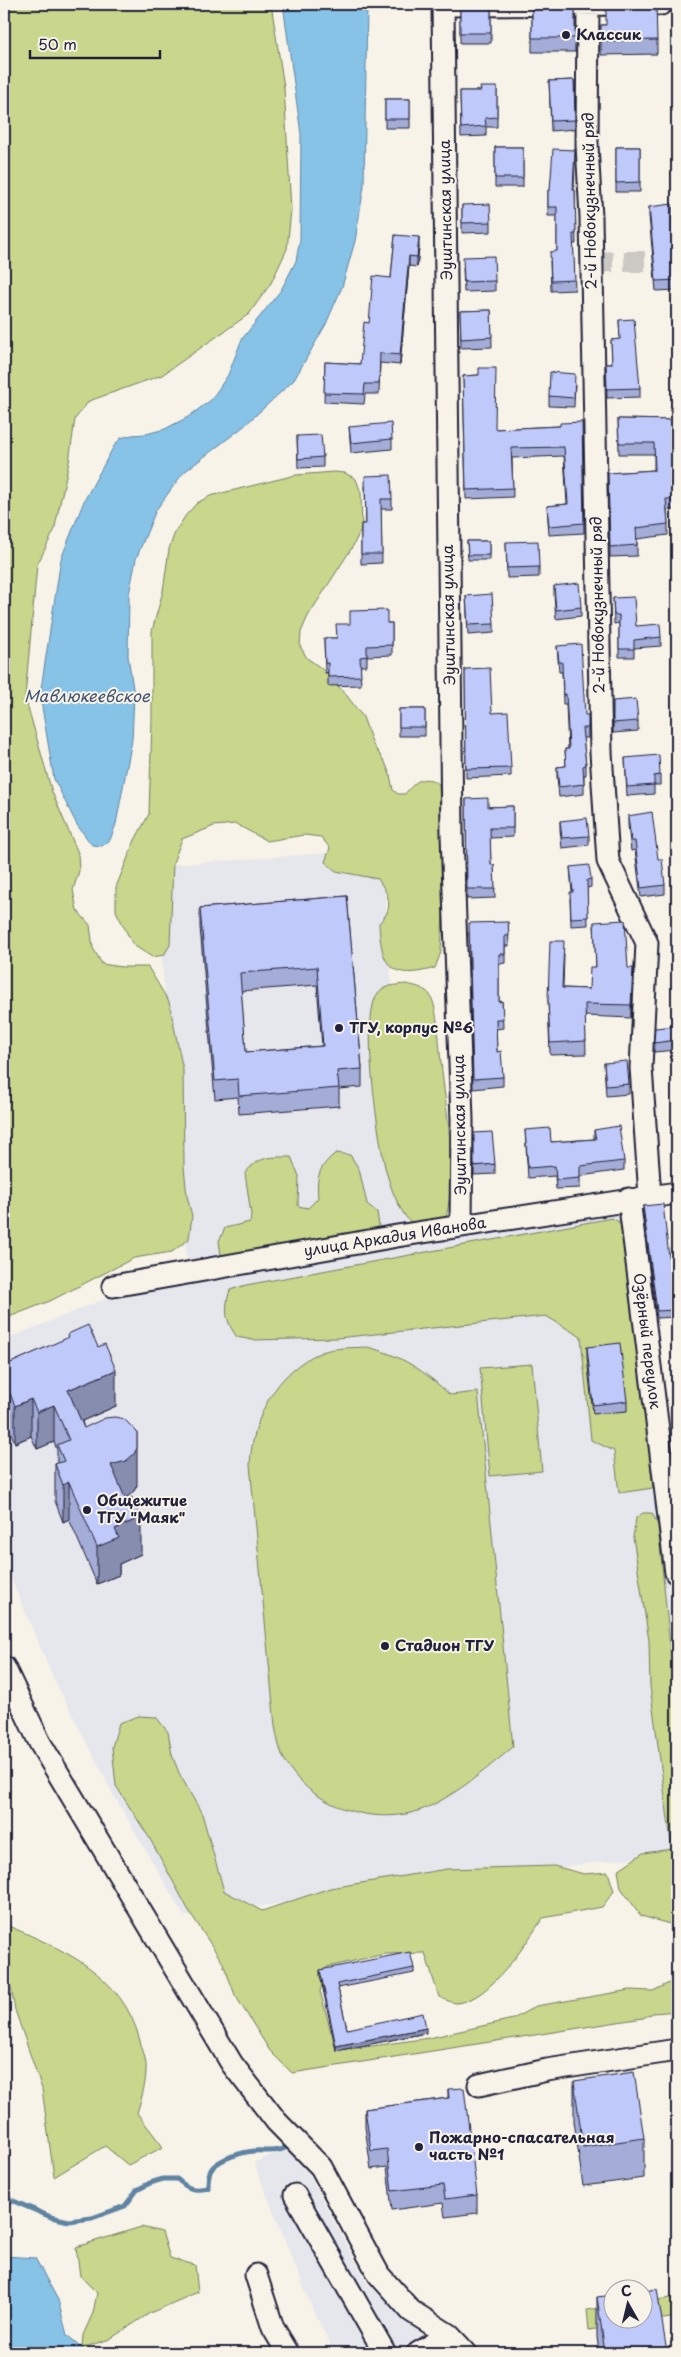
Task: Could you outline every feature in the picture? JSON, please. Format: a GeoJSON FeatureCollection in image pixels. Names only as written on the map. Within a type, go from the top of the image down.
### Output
{"type":"FeatureCollection","features":[{"type":"Feature","properties":{"kind":"street"},"geometry":{"type":"LineString","coordinates":[[444,4],[588,6],[660,4]]}},
{"type":"Feature","properties":{"kind":"street","name":"Эуштинская улица"},"geometry":{"type":"LineString","coordinates":[[444,4],[452,834],[462,1120],[461,1226]]}},
{"type":"Feature","properties":{"kind":"street","name":"2-й Новокузнечный ряд"},"geometry":{"type":"LineString","coordinates":[[588,6],[587,145],[591,226],[601,752],[608,862],[647,943],[641,1068],[650,1196]]}},
{"type":"Feature","properties":{"kind":"street","name":"улица Аркадия Иванова"},"geometry":{"type":"LineString","coordinates":[[113,1286],[461,1226],[677,1193]]}},
{"type":"Feature","properties":{"kind":"street","name":"Озёрный переулок"},"geometry":{"type":"LineString","coordinates":[[629,1199],[676,1573]]}},
{"type":"Feature","properties":{"kind":"street"},"geometry":{"type":"LineString","coordinates":[[4,1666],[40,1743],[232,2064],[277,2122],[321,2167],[378,2274],[411,2311],[449,2335],[466,2353]]}},
{"type":"Feature","properties":{"kind":"street"},"geometry":{"type":"LineString","coordinates":[[479,2085],[547,2070],[677,2050]]}},
{"type":"Feature","properties":{"kind":"street"},"geometry":{"type":"LineString","coordinates":[[295,2195],[385,2353]]}},
{"type":"Feature","properties":{"kind":"street"},"geometry":{"type":"LineString","coordinates":[[256,2275],[273,2328],[288,2353]]}},
{"type":"Feature","properties":{"kind":"street"},"geometry":{"type":"LineString","coordinates":[[418,2353],[449,2335]]}},
{"type":"Feature","properties":{"kind":"shaded area"},"geometry":{"type":"Polygon","coordinates":[[[382,849],[408,1226],[187,1262],[154,866],[382,849]]]}},
{"type":"Feature","properties":{"kind":"shaded area"},"geometry":{"type":"Polygon","coordinates":[[[625,1208],[677,1661],[677,1852],[184,1916],[113,1794],[53,1677],[4,1562],[4,1340],[105,1299],[151,1287],[625,1208]]]}},
{"type":"Feature","properties":{"kind":"shaded area"},"geometry":{"type":"Polygon","coordinates":[[[293,2145],[368,2284],[442,2353],[335,2353],[312,2308],[254,2163],[293,2145]]]}},
{"type":"Feature","properties":{"kind":"green space"},"geometry":{"type":"Polygon","coordinates":[[[4,4],[271,4],[284,87],[291,210],[287,249],[271,283],[249,314],[162,375],[89,401],[75,419],[69,462],[54,531],[37,565],[25,697],[52,792],[78,853],[79,871],[73,890],[77,910],[90,925],[93,948],[102,964],[122,967],[148,967],[169,1002],[183,1070],[184,1167],[187,1196],[192,1216],[189,1239],[172,1252],[134,1258],[50,1301],[4,1319],[4,4]]]}},
{"type":"Feature","properties":{"kind":"green space"},"geometry":{"type":"Polygon","coordinates":[[[345,473],[356,479],[361,493],[362,527],[353,546],[308,616],[301,632],[300,646],[307,658],[321,668],[344,692],[363,717],[373,745],[385,762],[393,790],[398,794],[405,794],[416,782],[424,779],[439,784],[444,894],[441,952],[435,968],[420,972],[408,972],[398,971],[391,966],[382,950],[380,938],[379,923],[389,907],[385,891],[378,879],[336,871],[325,862],[330,848],[321,837],[304,835],[267,841],[236,824],[214,826],[182,839],[173,863],[170,945],[164,955],[152,957],[133,945],[116,911],[116,887],[135,840],[149,814],[152,631],[163,591],[169,549],[175,532],[186,515],[197,503],[210,496],[296,475],[345,473]]]}},
{"type":"Feature","properties":{"kind":"green space"},"geometry":{"type":"Polygon","coordinates":[[[406,984],[425,990],[433,1001],[438,1027],[448,1120],[451,1179],[446,1218],[431,1222],[410,1222],[405,1216],[392,1189],[385,1167],[378,1130],[372,1077],[370,1050],[373,1006],[378,993],[384,988],[406,984]]]}},
{"type":"Feature","properties":{"kind":"green space"},"geometry":{"type":"Polygon","coordinates":[[[336,1153],[350,1155],[359,1169],[367,1204],[377,1212],[379,1225],[373,1234],[231,1259],[221,1255],[219,1241],[225,1228],[250,1222],[251,1214],[245,1173],[250,1167],[260,1160],[291,1157],[299,1176],[298,1206],[308,1208],[318,1198],[318,1178],[322,1167],[336,1153]]]}},
{"type":"Feature","properties":{"kind":"green space"},"geometry":{"type":"Polygon","coordinates":[[[612,1218],[619,1222],[624,1231],[653,1488],[619,1493],[614,1451],[591,1440],[581,1337],[546,1316],[337,1338],[252,1340],[237,1337],[228,1320],[226,1309],[230,1290],[246,1285],[612,1218]]]}},
{"type":"Feature","properties":{"kind":"green space","name":"Стадион ТГУ"},"geometry":{"type":"Polygon","coordinates":[[[367,1347],[402,1359],[422,1371],[450,1395],[478,1392],[513,1747],[456,1792],[431,1806],[399,1815],[380,1816],[342,1808],[324,1800],[308,1789],[295,1775],[282,1755],[275,1726],[250,1465],[256,1430],[262,1414],[270,1398],[292,1371],[306,1360],[327,1350],[367,1347]]]}},
{"type":"Feature","properties":{"kind":"green space"},"geometry":{"type":"Polygon","coordinates":[[[532,1364],[542,1471],[490,1476],[480,1368],[532,1364]]]}},
{"type":"Feature","properties":{"kind":"green space"},"geometry":{"type":"Polygon","coordinates":[[[643,1513],[652,1513],[658,1525],[677,1718],[677,1926],[641,1916],[621,1888],[618,1870],[643,1853],[672,1849],[650,1686],[649,1641],[633,1537],[636,1518],[643,1513]]]}},
{"type":"Feature","properties":{"kind":"green space"},"geometry":{"type":"Polygon","coordinates":[[[139,1716],[156,1717],[168,1732],[172,1755],[179,1773],[202,1814],[224,1891],[262,1911],[330,1888],[447,1869],[554,1866],[584,1874],[608,1872],[614,1891],[602,1907],[543,1918],[506,1969],[494,1982],[470,2000],[457,2003],[439,1997],[425,1953],[385,1954],[327,1967],[320,1991],[331,2032],[351,2049],[429,2038],[513,2019],[536,2006],[630,1990],[653,1991],[677,1979],[677,2011],[653,2013],[643,2018],[292,2073],[270,2051],[235,1995],[223,1963],[189,1911],[150,1839],[116,1786],[112,1747],[119,1723],[139,1716]]]}},
{"type":"Feature","properties":{"kind":"green space"},"geometry":{"type":"Polygon","coordinates":[[[4,1924],[47,1943],[87,1966],[105,1981],[120,1998],[132,2017],[146,2064],[145,2082],[137,2113],[163,2147],[128,2165],[105,2146],[54,2177],[42,2089],[15,2010],[5,1953],[4,1924]]]}},
{"type":"Feature","properties":{"kind":"green space"},"geometry":{"type":"Polygon","coordinates":[[[141,2227],[162,2232],[170,2258],[195,2265],[198,2292],[150,2313],[110,2339],[82,2348],[83,2335],[93,2313],[97,2293],[80,2276],[76,2247],[141,2227]]]}},
{"type":"Feature","properties":{"kind":"green space"},"geometry":{"type":"Polygon","coordinates":[[[677,2297],[677,2317],[654,2320],[654,2300],[677,2297]]]}},
{"type":"Feature","properties":{"kind":"green space"},"geometry":{"type":"Polygon","coordinates":[[[604,2307],[604,2328],[589,2330],[587,2310],[604,2307]]]}},
{"type":"Feature","properties":{"kind":"water","name":"Мавлюкеевское"},"geometry":{"type":"Polygon","coordinates":[[[283,4],[367,4],[364,186],[355,241],[342,287],[326,324],[294,380],[243,427],[183,473],[156,510],[136,559],[129,594],[128,656],[134,695],[132,740],[116,824],[110,840],[102,846],[92,845],[77,825],[54,779],[40,695],[61,559],[84,501],[114,446],[121,438],[165,429],[188,417],[211,400],[228,375],[242,339],[281,290],[296,261],[300,239],[301,134],[283,4]]]}},
{"type":"Feature","properties":{"kind":"water"},"geometry":{"type":"Polygon","coordinates":[[[4,2256],[35,2258],[58,2300],[67,2335],[88,2353],[4,2353],[4,2256]]]}},
{"type":"Feature","properties":{"kind":"building"},"geometry":{"type":"Polygon","coordinates":[[[532,4],[575,4],[575,38],[532,38],[532,4]]]}},
{"type":"Feature","properties":{"kind":"building"},"geometry":{"type":"Polygon","coordinates":[[[606,4],[656,4],[657,40],[601,41],[601,25],[606,25],[606,4]]]}},
{"type":"Feature","properties":{"kind":"building"},"geometry":{"type":"Polygon","coordinates":[[[460,8],[491,8],[491,33],[460,33],[460,8]]]}},
{"type":"Feature","properties":{"kind":"building"},"geometry":{"type":"Polygon","coordinates":[[[574,80],[575,120],[551,121],[549,81],[574,80]]]}},
{"type":"Feature","properties":{"kind":"building"},"geometry":{"type":"Polygon","coordinates":[[[480,87],[497,87],[497,117],[485,118],[486,126],[461,128],[460,91],[481,91],[480,87]]]}},
{"type":"Feature","properties":{"kind":"building"},"geometry":{"type":"Polygon","coordinates":[[[385,99],[410,99],[410,119],[385,119],[385,99]]]}},
{"type":"Feature","properties":{"kind":"building"},"geometry":{"type":"Polygon","coordinates":[[[495,147],[523,147],[523,178],[495,178],[495,147]]]}},
{"type":"Feature","properties":{"kind":"building"},"geometry":{"type":"Polygon","coordinates":[[[616,147],[640,147],[640,182],[616,183],[616,147]]]}},
{"type":"Feature","properties":{"kind":"building"},"geometry":{"type":"Polygon","coordinates":[[[553,149],[575,150],[573,190],[575,190],[576,234],[573,234],[575,280],[551,281],[550,252],[557,251],[557,207],[548,207],[553,149]]]}},
{"type":"Feature","properties":{"kind":"building"},"geometry":{"type":"Polygon","coordinates":[[[490,204],[491,222],[462,223],[462,205],[490,204]]]}},
{"type":"Feature","properties":{"kind":"building"},"geometry":{"type":"Polygon","coordinates":[[[672,204],[677,253],[677,280],[656,281],[649,207],[672,204]]]}},
{"type":"Feature","properties":{"kind":"building"},"geometry":{"type":"Polygon","coordinates":[[[395,235],[419,237],[417,257],[409,256],[400,355],[380,353],[379,384],[365,384],[364,394],[324,393],[325,362],[360,364],[364,322],[369,323],[373,276],[391,278],[395,235]]]}},
{"type":"Feature","properties":{"kind":"building"},"geometry":{"type":"Polygon","coordinates":[[[494,256],[495,281],[464,282],[463,257],[494,256]]]}},
{"type":"Feature","properties":{"kind":"building"},"geometry":{"type":"Polygon","coordinates":[[[491,310],[492,337],[461,339],[460,311],[491,310]]]}},
{"type":"Feature","properties":{"kind":"building"},"geometry":{"type":"Polygon","coordinates":[[[634,319],[640,388],[607,389],[606,364],[612,364],[611,340],[620,339],[619,320],[634,319]]]}},
{"type":"Feature","properties":{"kind":"building"},"geometry":{"type":"Polygon","coordinates":[[[479,368],[496,368],[495,429],[560,426],[560,423],[582,422],[584,523],[549,526],[547,506],[568,504],[564,447],[511,448],[513,488],[466,490],[463,376],[479,375],[479,368]]]}},
{"type":"Feature","properties":{"kind":"building"},"geometry":{"type":"Polygon","coordinates":[[[550,372],[575,374],[574,398],[549,396],[550,372]]]}},
{"type":"Feature","properties":{"kind":"building"},"geometry":{"type":"Polygon","coordinates":[[[618,419],[677,420],[677,443],[675,443],[677,499],[666,499],[668,524],[636,528],[637,545],[610,547],[608,473],[655,470],[654,443],[619,443],[618,419]]]}},
{"type":"Feature","properties":{"kind":"building"},"geometry":{"type":"Polygon","coordinates":[[[391,423],[392,439],[351,443],[349,427],[391,423]]]}},
{"type":"Feature","properties":{"kind":"building"},"geometry":{"type":"Polygon","coordinates":[[[321,435],[323,457],[298,459],[297,436],[321,435]]]}},
{"type":"Feature","properties":{"kind":"building"},"geometry":{"type":"Polygon","coordinates":[[[391,475],[392,499],[381,499],[382,554],[361,554],[361,524],[366,524],[365,476],[391,475]]]}},
{"type":"Feature","properties":{"kind":"building"},"geometry":{"type":"Polygon","coordinates":[[[467,541],[489,541],[489,555],[468,555],[467,541]]]}},
{"type":"Feature","properties":{"kind":"building"},"geometry":{"type":"Polygon","coordinates":[[[538,541],[539,567],[507,568],[506,542],[538,541]]]}},
{"type":"Feature","properties":{"kind":"building"},"geometry":{"type":"Polygon","coordinates":[[[579,583],[581,607],[556,610],[554,586],[579,583]]]}},
{"type":"Feature","properties":{"kind":"building"},"geometry":{"type":"Polygon","coordinates":[[[492,594],[494,624],[468,625],[466,596],[492,594]]]}},
{"type":"Feature","properties":{"kind":"building"},"geometry":{"type":"Polygon","coordinates":[[[634,597],[636,626],[660,624],[661,637],[634,640],[634,649],[619,649],[619,615],[614,615],[613,598],[634,597]]]}},
{"type":"Feature","properties":{"kind":"building"},"geometry":{"type":"Polygon","coordinates":[[[387,610],[387,623],[392,623],[392,645],[367,646],[367,656],[360,657],[361,676],[328,677],[328,663],[325,663],[324,638],[337,638],[336,624],[350,624],[350,611],[387,610]]]}},
{"type":"Feature","properties":{"kind":"building"},"geometry":{"type":"Polygon","coordinates":[[[581,644],[585,715],[588,715],[588,728],[582,728],[586,765],[583,766],[584,784],[559,787],[557,767],[566,766],[565,749],[569,749],[566,694],[563,695],[562,662],[559,662],[557,646],[581,644]]]}},
{"type":"Feature","properties":{"kind":"building"},"geometry":{"type":"Polygon","coordinates":[[[490,668],[492,713],[508,712],[511,768],[466,769],[465,669],[490,668]]]}},
{"type":"Feature","properties":{"kind":"building"},"geometry":{"type":"Polygon","coordinates":[[[636,699],[638,721],[613,723],[613,701],[636,699]]]}},
{"type":"Feature","properties":{"kind":"building"},"geometry":{"type":"Polygon","coordinates":[[[399,709],[425,709],[425,727],[399,727],[399,709]]]}},
{"type":"Feature","properties":{"kind":"building"},"geometry":{"type":"Polygon","coordinates":[[[659,755],[660,775],[654,776],[654,785],[627,787],[625,758],[659,755]]]}},
{"type":"Feature","properties":{"kind":"building"},"geometry":{"type":"Polygon","coordinates":[[[488,798],[488,807],[513,806],[513,828],[490,828],[491,865],[494,865],[495,889],[467,889],[466,799],[488,798]]]}},
{"type":"Feature","properties":{"kind":"building"},"geometry":{"type":"Polygon","coordinates":[[[652,812],[658,859],[662,859],[665,885],[641,888],[635,841],[631,841],[628,816],[652,812]]]}},
{"type":"Feature","properties":{"kind":"building"},"geometry":{"type":"Polygon","coordinates":[[[587,818],[589,836],[562,838],[560,821],[587,818]]]}},
{"type":"Feature","properties":{"kind":"building"},"geometry":{"type":"Polygon","coordinates":[[[589,865],[591,879],[587,880],[588,917],[571,918],[570,892],[573,892],[570,867],[589,865]]]}},
{"type":"Feature","properties":{"kind":"building","name":"ТГУ, корпус №6"},"geometry":{"type":"Polygon","coordinates":[[[347,896],[362,1069],[337,1071],[339,1088],[239,1096],[238,1079],[215,1081],[200,908],[347,896]],[[317,967],[240,973],[246,1052],[323,1046],[317,967]]]}},
{"type":"Feature","properties":{"kind":"building"},"geometry":{"type":"Polygon","coordinates":[[[625,920],[628,968],[633,968],[631,1005],[585,1004],[586,1041],[550,1043],[548,999],[550,941],[564,941],[562,988],[589,989],[590,967],[596,967],[594,922],[625,920]]]}},
{"type":"Feature","properties":{"kind":"building"},"geometry":{"type":"Polygon","coordinates":[[[508,922],[509,936],[505,936],[505,954],[499,954],[499,1002],[502,1001],[503,1019],[496,1019],[497,1052],[501,1051],[503,1077],[473,1079],[469,923],[508,922]]]}},
{"type":"Feature","properties":{"kind":"building"},"geometry":{"type":"Polygon","coordinates":[[[677,1026],[677,1040],[654,1043],[655,1028],[677,1026]]]}},
{"type":"Feature","properties":{"kind":"building"},"geometry":{"type":"Polygon","coordinates":[[[627,1061],[629,1084],[606,1086],[604,1063],[627,1061]]]}},
{"type":"Feature","properties":{"kind":"building"},"geometry":{"type":"Polygon","coordinates":[[[619,1126],[624,1161],[580,1166],[580,1178],[556,1180],[555,1166],[528,1168],[525,1130],[550,1128],[551,1142],[596,1139],[594,1130],[619,1126]]]}},
{"type":"Feature","properties":{"kind":"building"},"geometry":{"type":"Polygon","coordinates":[[[492,1132],[495,1164],[474,1166],[474,1133],[492,1132]]]}},
{"type":"Feature","properties":{"kind":"building"},"geometry":{"type":"Polygon","coordinates":[[[663,1204],[675,1310],[657,1311],[643,1206],[663,1204]]]}},
{"type":"Feature","properties":{"kind":"building"},"geometry":{"type":"Polygon","coordinates":[[[88,1325],[98,1347],[105,1344],[116,1370],[68,1390],[84,1428],[105,1418],[115,1417],[124,1419],[137,1432],[137,1448],[134,1454],[126,1461],[111,1465],[126,1500],[132,1497],[141,1517],[115,1529],[119,1538],[97,1547],[69,1482],[63,1485],[55,1464],[64,1461],[57,1445],[69,1440],[54,1405],[37,1412],[31,1399],[15,1406],[4,1379],[4,1366],[69,1337],[68,1334],[88,1325]]]}},
{"type":"Feature","properties":{"kind":"building"},"geometry":{"type":"Polygon","coordinates":[[[620,1343],[627,1401],[593,1405],[587,1347],[620,1343]]]}},
{"type":"Feature","properties":{"kind":"building"},"geometry":{"type":"Polygon","coordinates":[[[410,1952],[414,1968],[337,1984],[347,2029],[423,2013],[426,2028],[336,2046],[320,1970],[410,1952]]]}},
{"type":"Feature","properties":{"kind":"building"},"geometry":{"type":"Polygon","coordinates":[[[634,2072],[644,2138],[583,2147],[574,2081],[634,2072]]]}},
{"type":"Feature","properties":{"kind":"building","name":"Пожарно-спасательная часть №1"},"geometry":{"type":"Polygon","coordinates":[[[464,2088],[477,2195],[445,2199],[443,2185],[392,2191],[387,2149],[371,2151],[365,2109],[449,2098],[448,2089],[464,2088]]]}},
{"type":"Feature","properties":{"kind":"building"},"geometry":{"type":"Polygon","coordinates":[[[654,2289],[657,2289],[667,2353],[605,2353],[597,2297],[604,2296],[604,2330],[654,2330],[654,2289]]]}},
{"type":"Feature","properties":{"kind":"waterway"},"geometry":{"type":"LineString","coordinates":[[4,2197],[51,2217],[69,2221],[92,2218],[125,2206],[137,2190],[150,2183],[163,2179],[177,2179],[191,2188],[208,2188],[208,2179],[211,2171],[222,2160],[254,2151],[278,2150],[291,2144]]}},
{"type":"Feature","properties":{"kind":"tunnel"},"geometry":{"type":"LineString","coordinates":[[592,262],[677,261]]}},
{"type":"Feature","properties":{"kind":"place","name":"Классик"},"geometry":{"type":"Point","coordinates":[566,35]}},
{"type":"Feature","properties":{"kind":"place","name":"ТГУ, корпус №6"},"geometry":{"type":"Point","coordinates":[339,1028]}},
{"type":"Feature","properties":{"kind":"place","name":"Общежитие ТГУ \"Маяк\""},"geometry":{"type":"Point","coordinates":[87,1510]}},
{"type":"Feature","properties":{"kind":"place","name":"Стадион ТГУ"},"geometry":{"type":"Point","coordinates":[385,1646]}},
{"type":"Feature","properties":{"kind":"place","name":"Пожарно-спасательная часть №1"},"geometry":{"type":"Point","coordinates":[419,2147]}}]}
